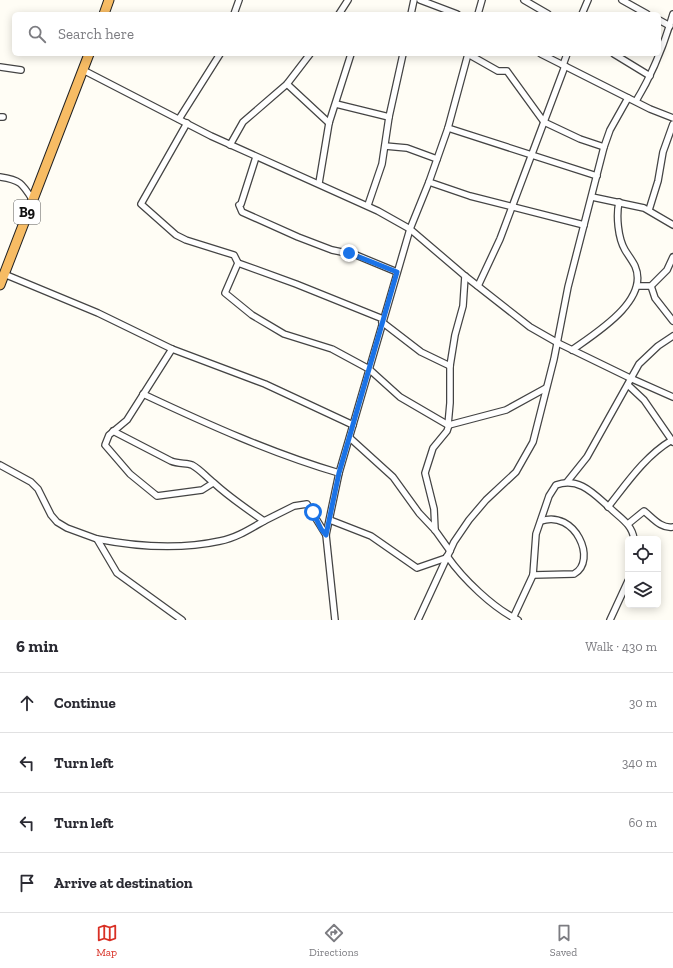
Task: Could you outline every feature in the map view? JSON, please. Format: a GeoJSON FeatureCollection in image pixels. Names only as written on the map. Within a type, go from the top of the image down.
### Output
{"type":"FeatureCollection","features":[{"type":"Feature","properties":{"kind":"highway"},"geometry":{"type":"LineString","coordinates":[[105,12],[109,0]]}},
{"type":"Feature","properties":{"kind":"highway","name":"B9"},"geometry":{"type":"LineString","coordinates":[[0,285],[88,56]]}},
{"type":"Feature","properties":{"kind":"street"},"geometry":{"type":"LineString","coordinates":[[235,12],[239,0]]}},
{"type":"Feature","properties":{"kind":"street"},"geometry":{"type":"LineString","coordinates":[[340,12],[348,0]]}},
{"type":"Feature","properties":{"kind":"street"},"geometry":{"type":"LineString","coordinates":[[411,12],[414,0]]}},
{"type":"Feature","properties":{"kind":"street"},"geometry":{"type":"LineString","coordinates":[[479,12],[482,0]]}},
{"type":"Feature","properties":{"kind":"street"},"geometry":{"type":"LineString","coordinates":[[524,0],[545,12]]}},
{"type":"Feature","properties":{"kind":"street"},"geometry":{"type":"LineString","coordinates":[[583,12],[588,0]]}},
{"type":"Feature","properties":{"kind":"street"},"geometry":{"type":"LineString","coordinates":[[622,0],[643,12]]}},
{"type":"Feature","properties":{"kind":"street"},"geometry":{"type":"LineString","coordinates":[[423,1],[452,12]]}},
{"type":"Feature","properties":{"kind":"street"},"geometry":{"type":"LineString","coordinates":[[661,50],[667,36],[673,14]]}},
{"type":"Feature","properties":{"kind":"street"},"geometry":{"type":"LineString","coordinates":[[661,21],[670,26]]}},
{"type":"Feature","properties":{"kind":"street"},"geometry":{"type":"LineString","coordinates":[[667,36],[673,39]]}},
{"type":"Feature","properties":{"kind":"street"},"geometry":{"type":"LineString","coordinates":[[179,119],[219,56]]}},
{"type":"Feature","properties":{"kind":"street"},"geometry":{"type":"LineString","coordinates":[[230,146],[243,122],[287,84],[308,56]]}},
{"type":"Feature","properties":{"kind":"street"},"geometry":{"type":"LineString","coordinates":[[319,183],[329,123],[350,56]]}},
{"type":"Feature","properties":{"kind":"street"},"geometry":{"type":"LineString","coordinates":[[368,205],[380,172],[389,117],[404,56]]}},
{"type":"Feature","properties":{"kind":"street"},"geometry":{"type":"LineString","coordinates":[[335,620],[326,535],[339,473],[410,229],[429,182],[448,128],[467,56]]}},
{"type":"Feature","properties":{"kind":"street"},"geometry":{"type":"LineString","coordinates":[[472,56],[498,71],[507,71],[544,122],[580,140],[604,148]]}},
{"type":"Feature","properties":{"kind":"street"},"geometry":{"type":"LineString","coordinates":[[544,56],[628,98],[673,118]]}},
{"type":"Feature","properties":{"kind":"street"},"geometry":{"type":"LineString","coordinates":[[478,286],[500,239],[532,156],[566,56]]}},
{"type":"Feature","properties":{"kind":"street"},"geometry":{"type":"LineString","coordinates":[[617,56],[650,76]]}},
{"type":"Feature","properties":{"kind":"street"},"geometry":{"type":"LineString","coordinates":[[636,101],[650,76],[658,56]]}},
{"type":"Feature","properties":{"kind":"street"},"geometry":{"type":"LineString","coordinates":[[0,67],[21,70]]}},
{"type":"Feature","properties":{"kind":"street"},"geometry":{"type":"LineString","coordinates":[[83,70],[230,146],[368,205],[410,229],[465,276],[530,327],[572,350],[673,397]]}},
{"type":"Feature","properties":{"kind":"street"},"geometry":{"type":"LineString","coordinates":[[287,84],[329,123]]}},
{"type":"Feature","properties":{"kind":"street"},"geometry":{"type":"LineString","coordinates":[[427,620],[420,618],[448,555],[469,520],[486,500],[512,476],[523,461],[533,442],[558,343],[568,287],[604,148],[610,130],[628,98]]}},
{"type":"Feature","properties":{"kind":"street"},"geometry":{"type":"LineString","coordinates":[[336,104],[389,117]]}},
{"type":"Feature","properties":{"kind":"street"},"geometry":{"type":"LineString","coordinates":[[187,123],[141,204],[176,235],[194,244],[234,255],[238,263],[296,284],[383,321],[422,352],[450,366]]}},
{"type":"Feature","properties":{"kind":"street"},"geometry":{"type":"LineString","coordinates":[[649,210],[658,181],[663,152],[673,124]]}},
{"type":"Feature","properties":{"kind":"street"},"geometry":{"type":"LineString","coordinates":[[448,128],[597,176]]}},
{"type":"Feature","properties":{"kind":"street"},"geometry":{"type":"LineString","coordinates":[[385,146],[407,148],[437,159]]}},
{"type":"Feature","properties":{"kind":"street"},"geometry":{"type":"LineString","coordinates":[[256,157],[241,204],[239,205],[242,212],[332,250],[356,255],[397,272]]}},
{"type":"Feature","properties":{"kind":"street"},"geometry":{"type":"LineString","coordinates":[[0,177],[21,183],[32,199]]}},
{"type":"Feature","properties":{"kind":"street"},"geometry":{"type":"LineString","coordinates":[[429,182],[512,207],[584,225]]}},
{"type":"Feature","properties":{"kind":"street"},"geometry":{"type":"LineString","coordinates":[[592,197],[649,210],[673,225]]}},
{"type":"Feature","properties":{"kind":"street"},"geometry":{"type":"LineString","coordinates":[[572,350],[627,305],[637,286],[638,275],[635,266],[624,249],[616,214],[619,202]]}},
{"type":"Feature","properties":{"kind":"street"},"geometry":{"type":"LineString","coordinates":[[637,286],[651,286],[666,270],[673,257]]}},
{"type":"Feature","properties":{"kind":"street"},"geometry":{"type":"LineString","coordinates":[[238,263],[224,291],[226,295],[252,315],[284,334],[332,349],[369,369],[400,397],[448,425],[506,410],[546,388]]}},
{"type":"Feature","properties":{"kind":"street"},"geometry":{"type":"LineString","coordinates":[[4,274],[98,313],[172,349],[265,384],[353,425]]}},
{"type":"Feature","properties":{"kind":"street"},"geometry":{"type":"LineString","coordinates":[[435,530],[434,509],[425,473],[433,448],[447,431],[450,403],[450,366],[462,306],[465,276]]}},
{"type":"Feature","properties":{"kind":"street"},"geometry":{"type":"LineString","coordinates":[[651,286],[655,298],[673,321]]}},
{"type":"Feature","properties":{"kind":"street"},"geometry":{"type":"LineString","coordinates":[[567,482],[587,457],[639,364],[649,353],[673,336]]}},
{"type":"Feature","properties":{"kind":"street"},"geometry":{"type":"LineString","coordinates":[[172,349],[127,420],[113,431],[107,439],[106,448],[130,474],[157,496],[202,490],[213,483]]}},
{"type":"Feature","properties":{"kind":"street"},"geometry":{"type":"LineString","coordinates":[[608,507],[647,459],[659,448],[672,441],[644,400],[628,385]]}},
{"type":"Feature","properties":{"kind":"street"},"geometry":{"type":"LineString","coordinates":[[143,394],[202,422],[262,447],[339,473]]}},
{"type":"Feature","properties":{"kind":"street"},"geometry":{"type":"LineString","coordinates":[[113,431],[171,461],[191,465],[205,474],[213,483],[264,521]]}},
{"type":"Feature","properties":{"kind":"street"},"geometry":{"type":"LineString","coordinates":[[350,438],[393,477],[423,519],[435,530],[454,566],[488,601],[515,619],[533,575],[536,534],[552,489],[556,485],[567,482],[589,489],[628,524],[633,536]]}},
{"type":"Feature","properties":{"kind":"street"},"geometry":{"type":"LineString","coordinates":[[0,465],[35,486],[51,515],[57,522],[67,528],[97,539],[142,546],[187,545],[219,541],[240,534],[294,506],[307,504],[311,508],[321,529],[326,535]]}},
{"type":"Feature","properties":{"kind":"street"},"geometry":{"type":"LineString","coordinates":[[628,524],[644,511],[660,524],[667,527],[673,527]]}},
{"type":"Feature","properties":{"kind":"street"},"geometry":{"type":"LineString","coordinates":[[533,575],[574,574],[579,571],[583,561],[583,546],[579,536],[569,524],[556,519],[541,521]]}},
{"type":"Feature","properties":{"kind":"street"},"geometry":{"type":"LineString","coordinates":[[330,520],[371,536],[416,568],[448,555]]}},
{"type":"Feature","properties":{"kind":"street"},"geometry":{"type":"LineString","coordinates":[[97,539],[117,573],[182,620]]}},
{"type":"Feature","properties":{"kind":"street"},"geometry":{"type":"LineString","coordinates":[[610,620],[625,588]]}},
{"type":"Feature","properties":{"kind":"route"},"geometry":{"type":"LineString","coordinates":[[313,512],[321,529],[326,535],[339,473],[397,272],[349,253]]}}]}
